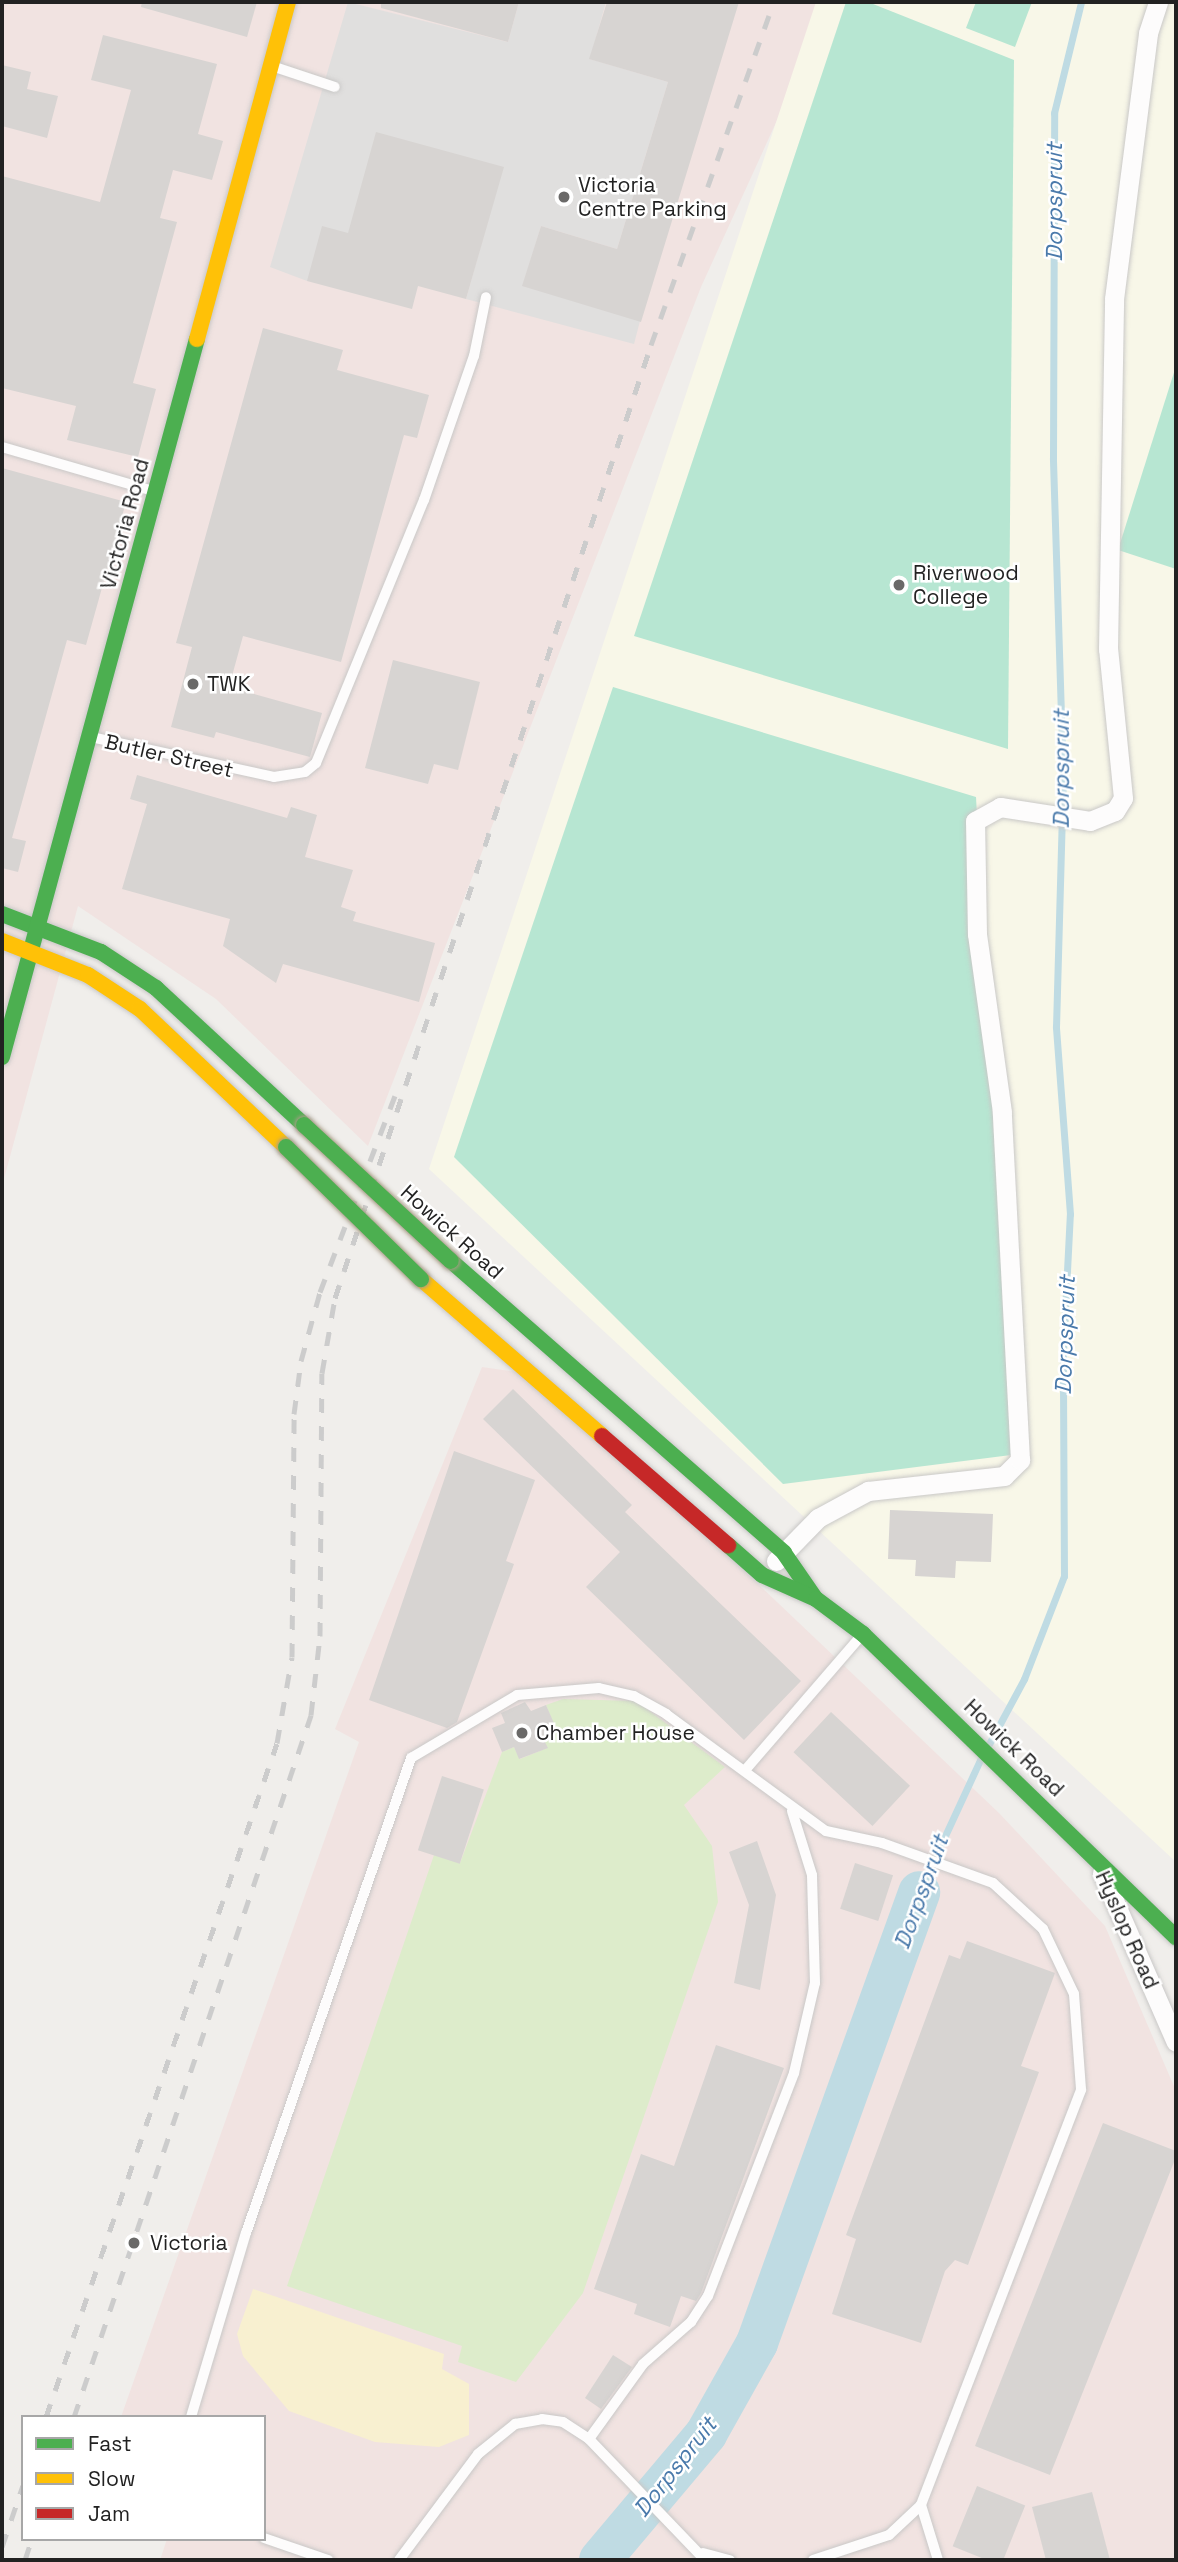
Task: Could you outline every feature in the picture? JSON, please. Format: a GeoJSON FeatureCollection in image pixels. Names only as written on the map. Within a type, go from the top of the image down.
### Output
{"type":"FeatureCollection","features":[{"type":"Feature","properties":{"kind":"main road","name":"Victoria Road"},"geometry":{"type":"LineString","coordinates":[[2,1057],[288,2]]}},
{"type":"Feature","properties":{"kind":"main road","name":"Howick Road"},"geometry":{"type":"LineString","coordinates":[[2,914],[40,923],[101,952],[156,988],[451,1261],[784,1553],[816,1599]]}},
{"type":"Feature","properties":{"kind":"main road","name":"Howick Road"},"geometry":{"type":"LineString","coordinates":[[2,941],[33,949],[140,1009],[421,1279],[762,1575],[816,1599],[863,1634],[1040,1802],[1176,1937]]}},
{"type":"Feature","properties":{"kind":"street"},"geometry":{"type":"LineString","coordinates":[[762,1575],[818,1518],[867,1492],[1004,1476],[1019,1465],[1002,1112],[978,934],[975,821],[991,808],[1040,817],[1090,821],[1115,811],[1124,798],[1108,649],[1114,299],[1148,33],[1158,2]]}},
{"type":"Feature","properties":{"kind":"street","name":"Hyslop Road"},"geometry":{"type":"LineString","coordinates":[[1095,1857],[1176,2042]]}},
{"type":"Feature","properties":{"kind":"lane"},"geometry":{"type":"LineString","coordinates":[[271,66],[335,87]]}},
{"type":"Feature","properties":{"kind":"lane","name":"Butler Street"},"geometry":{"type":"LineString","coordinates":[[90,737],[248,774],[285,778],[316,763],[424,500],[474,356],[486,297]]}},
{"type":"Feature","properties":{"kind":"lane"},"geometry":{"type":"LineString","coordinates":[[2,447],[155,492]]}},
{"type":"Feature","properties":{"kind":"lane"},"geometry":{"type":"LineString","coordinates":[[747,1768],[863,1634]]}},
{"type":"Feature","properties":{"kind":"lane"},"geometry":{"type":"LineString","coordinates":[[192,2415],[246,2233],[411,1758],[517,1695],[598,1688],[634,1696],[747,1768],[792,1811],[826,1831],[922,1855],[993,1883],[1043,1929],[1074,1994],[1081,2081],[1061,2150],[921,2505],[889,2535],[813,2560]]}},
{"type":"Feature","properties":{"kind":"lane"},"geometry":{"type":"LineString","coordinates":[[589,2439],[643,2364],[691,2322],[708,2296],[794,2073],[815,1983],[812,1875],[792,1811]]}},
{"type":"Feature","properties":{"kind":"lane"},"geometry":{"type":"LineString","coordinates":[[399,2560],[478,2454],[509,2428],[542,2419],[563,2422],[589,2439],[629,2476],[704,2557],[730,2560]]}},
{"type":"Feature","properties":{"kind":"lane"},"geometry":{"type":"LineString","coordinates":[[921,2505],[938,2560]]}},
{"type":"Feature","properties":{"kind":"lane"},"geometry":{"type":"LineString","coordinates":[[266,2539],[328,2560]]}},
{"type":"Feature","properties":{"kind":"shaded area"},"geometry":{"type":"Polygon","coordinates":[[[2,2],[831,2],[701,287],[368,1146],[216,999],[78,906],[2,1186],[2,2]]]}},
{"type":"Feature","properties":{"kind":"shaded area","name":"Victoria Centre Parking"},"geometry":{"type":"Polygon","coordinates":[[[348,2],[508,42],[519,2],[606,2],[590,59],[668,82],[617,249],[541,226],[523,285],[640,321],[634,344],[466,299],[503,167],[348,233],[307,281],[270,267],[348,2]]]}},
{"type":"Feature","properties":{"kind":"shaded area","name":"Riverwood College"},"geometry":{"type":"Polygon","coordinates":[[[816,2],[1176,2],[1176,1862],[429,1169],[816,2]]]}},
{"type":"Feature","properties":{"kind":"shaded area"},"geometry":{"type":"Polygon","coordinates":[[[482,1367],[538,1375],[999,1813],[1105,1926],[1176,2091],[1176,2560],[160,2560],[166,2541],[266,2541],[266,2415],[122,2415],[359,1742],[335,1729],[482,1367]]]}},
{"type":"Feature","properties":{"kind":"green space"},"geometry":{"type":"Polygon","coordinates":[[[846,2],[868,2],[1014,60],[1008,749],[634,636],[846,2]]]}},
{"type":"Feature","properties":{"kind":"green space"},"geometry":{"type":"Polygon","coordinates":[[[976,2],[1032,2],[1015,47],[966,28],[976,2]]]}},
{"type":"Feature","properties":{"kind":"green space"},"geometry":{"type":"Polygon","coordinates":[[[1176,366],[1176,569],[1118,550],[1176,366]]]}},
{"type":"Feature","properties":{"kind":"green space"},"geometry":{"type":"Polygon","coordinates":[[[613,687],[976,797],[1011,1455],[783,1484],[454,1157],[613,687]]]}},
{"type":"Feature","properties":{"kind":"green space"},"geometry":{"type":"Polygon","coordinates":[[[563,1699],[636,1701],[725,1767],[684,1805],[712,1846],[718,1902],[583,2293],[516,2382],[458,2362],[462,2346],[287,2286],[434,1855],[460,1863],[502,1752],[514,1747],[520,1759],[547,1748],[542,1736],[556,1730],[546,1705],[563,1699]]]}},
{"type":"Feature","properties":{"kind":"sand"},"geometry":{"type":"Polygon","coordinates":[[[253,2289],[444,2354],[442,2369],[469,2384],[469,2435],[439,2447],[375,2442],[289,2411],[243,2356],[237,2334],[253,2289]]]}},
{"type":"Feature","properties":{"kind":"building"},"geometry":{"type":"Polygon","coordinates":[[[142,2],[257,2],[247,37],[141,7],[142,2]]]}},
{"type":"Feature","properties":{"kind":"building"},"geometry":{"type":"Polygon","coordinates":[[[381,2],[519,2],[508,42],[381,8],[381,2]]]}},
{"type":"Feature","properties":{"kind":"building"},"geometry":{"type":"Polygon","coordinates":[[[607,2],[739,2],[641,322],[522,286],[541,226],[617,249],[668,82],[589,59],[607,2]]]}},
{"type":"Feature","properties":{"kind":"building"},"geometry":{"type":"Polygon","coordinates":[[[103,35],[217,64],[198,134],[223,141],[212,180],[173,170],[160,218],[177,222],[133,383],[156,389],[138,457],[67,440],[76,406],[2,388],[2,176],[100,202],[131,90],[91,80],[103,35]]]}},
{"type":"Feature","properties":{"kind":"building"},"geometry":{"type":"Polygon","coordinates":[[[2,65],[31,72],[27,89],[58,96],[47,138],[2,126],[2,65]]]}},
{"type":"Feature","properties":{"kind":"building"},"geometry":{"type":"Polygon","coordinates":[[[376,132],[504,167],[466,299],[418,286],[412,309],[307,281],[322,226],[348,233],[376,132]]]}},
{"type":"Feature","properties":{"kind":"building"},"geometry":{"type":"Polygon","coordinates":[[[263,328],[343,350],[337,370],[429,395],[417,438],[404,435],[341,662],[243,636],[229,687],[322,713],[310,757],[216,732],[214,738],[171,727],[192,647],[176,643],[263,328]]]}},
{"type":"Feature","properties":{"kind":"building"},"geometry":{"type":"Polygon","coordinates":[[[2,468],[126,502],[86,645],[67,640],[12,838],[26,841],[18,872],[2,868],[2,468]]]}},
{"type":"Feature","properties":{"kind":"building"},"geometry":{"type":"Polygon","coordinates":[[[393,660],[480,682],[458,770],[434,764],[428,784],[365,768],[393,660]]]}},
{"type":"Feature","properties":{"kind":"building"},"geometry":{"type":"Polygon","coordinates":[[[137,775],[287,818],[291,807],[317,815],[305,857],[353,870],[341,907],[356,912],[353,921],[435,943],[419,1002],[283,964],[276,983],[223,946],[230,919],[122,889],[147,804],[130,799],[137,775]]]}},
{"type":"Feature","properties":{"kind":"building"},"geometry":{"type":"Polygon","coordinates":[[[513,1389],[632,1505],[625,1512],[801,1681],[744,1740],[586,1587],[620,1552],[483,1419],[513,1389]]]}},
{"type":"Feature","properties":{"kind":"building"},"geometry":{"type":"Polygon","coordinates":[[[454,1451],[535,1480],[506,1561],[514,1564],[457,1722],[447,1728],[369,1700],[454,1451]]]}},
{"type":"Feature","properties":{"kind":"building"},"geometry":{"type":"Polygon","coordinates":[[[890,1510],[993,1514],[991,1562],[956,1561],[955,1578],[915,1576],[916,1560],[888,1559],[890,1510]]]}},
{"type":"Feature","properties":{"kind":"building","name":"Chamber House"},"geometry":{"type":"Polygon","coordinates":[[[525,1702],[531,1711],[546,1705],[557,1730],[542,1736],[548,1748],[519,1759],[514,1747],[502,1752],[492,1728],[505,1723],[501,1713],[525,1702]]]}},
{"type":"Feature","properties":{"kind":"building"},"geometry":{"type":"Polygon","coordinates":[[[831,1712],[910,1786],[872,1826],[793,1752],[831,1712]]]}},
{"type":"Feature","properties":{"kind":"building"},"geometry":{"type":"Polygon","coordinates":[[[442,1776],[484,1790],[460,1864],[418,1850],[442,1776]]]}},
{"type":"Feature","properties":{"kind":"building"},"geometry":{"type":"Polygon","coordinates":[[[757,1841],[776,1895],[760,1990],[734,1983],[749,1905],[729,1852],[757,1841]]]}},
{"type":"Feature","properties":{"kind":"building"},"geometry":{"type":"Polygon","coordinates":[[[855,1863],[893,1875],[878,1921],[840,1909],[855,1863]]]}},
{"type":"Feature","properties":{"kind":"building"},"geometry":{"type":"Polygon","coordinates":[[[967,1941],[1055,1973],[1021,2066],[1039,2072],[968,2265],[955,2260],[945,2271],[921,2343],[832,2314],[856,2239],[846,2235],[949,1955],[960,1959],[967,1941]]]}},
{"type":"Feature","properties":{"kind":"building"},"geometry":{"type":"Polygon","coordinates":[[[716,2045],[784,2068],[701,2293],[696,2301],[681,2296],[670,2327],[634,2314],[637,2304],[594,2289],[641,2154],[674,2166],[716,2045]]]}},
{"type":"Feature","properties":{"kind":"building"},"geometry":{"type":"Polygon","coordinates":[[[1103,2123],[1176,2151],[1176,2157],[1050,2475],[975,2446],[1103,2123]]]}},
{"type":"Feature","properties":{"kind":"building"},"geometry":{"type":"Polygon","coordinates":[[[613,2355],[632,2367],[601,2409],[585,2398],[613,2355]]]}},
{"type":"Feature","properties":{"kind":"building"},"geometry":{"type":"Polygon","coordinates":[[[977,2486],[1025,2505],[1003,2560],[987,2560],[953,2546],[977,2486]]]}},
{"type":"Feature","properties":{"kind":"building"},"geometry":{"type":"Polygon","coordinates":[[[1092,2492],[1110,2560],[1046,2560],[1032,2507],[1092,2492]]]}},
{"type":"Feature","properties":{"kind":"waterway","name":"Dorpspruit"},"geometry":{"type":"LineString","coordinates":[[989,1744],[1024,1679],[1064,1576],[1063,1350],[1070,1214],[1056,1027],[1063,779],[1053,458],[1054,113],[1081,2]]}},
{"type":"Feature","properties":{"kind":"waterway"},"geometry":{"type":"LineString","coordinates":[[919,1892],[981,1758]]}},
{"type":"Feature","properties":{"kind":"waterway","name":"Dorpspruit"},"geometry":{"type":"LineString","coordinates":[[600,2560],[706,2434],[757,2343],[919,1892]]}},
{"type":"Feature","properties":{"kind":"railway"},"geometry":{"type":"LineString","coordinates":[[75,2415],[311,1715],[320,1636],[322,1373],[335,1298],[651,345],[774,2]]}},
{"type":"Feature","properties":{"kind":"railway"},"geometry":{"type":"LineString","coordinates":[[47,2415],[277,1743],[292,1657],[294,1414],[301,1361],[320,1292],[400,1083]]}},
{"type":"Feature","properties":{"kind":"railway"},"geometry":{"type":"LineString","coordinates":[[2,2547],[21,2491]]}},
{"type":"Feature","properties":{"kind":"railway"},"geometry":{"type":"LineString","coordinates":[[25,2560],[31,2541]]}},
{"type":"Feature","properties":{"kind":"traffic: fast"},"geometry":{"type":"LineString","coordinates":[[2,1057],[197,339]]}},
{"type":"Feature","properties":{"kind":"traffic: fast"},"geometry":{"type":"LineString","coordinates":[[2,914],[101,952],[156,988],[304,1125]]}},
{"type":"Feature","properties":{"kind":"traffic: fast"},"geometry":{"type":"LineString","coordinates":[[304,1125],[451,1261]]}},
{"type":"Feature","properties":{"kind":"traffic: fast"},"geometry":{"type":"LineString","coordinates":[[286,1147],[421,1279]]}},
{"type":"Feature","properties":{"kind":"traffic: fast"},"geometry":{"type":"LineString","coordinates":[[451,1261],[784,1553],[815,1598]]}},
{"type":"Feature","properties":{"kind":"traffic: fast"},"geometry":{"type":"LineString","coordinates":[[728,1545],[762,1575],[816,1599],[863,1634],[1176,1937]]}},
{"type":"Feature","properties":{"kind":"traffic: slow"},"geometry":{"type":"LineString","coordinates":[[197,339],[288,2]]}},
{"type":"Feature","properties":{"kind":"traffic: slow"},"geometry":{"type":"LineString","coordinates":[[2,941],[88,975],[140,1009],[286,1147]]}},
{"type":"Feature","properties":{"kind":"traffic: slow"},"geometry":{"type":"LineString","coordinates":[[421,1279],[602,1436]]}},
{"type":"Feature","properties":{"kind":"traffic: jam"},"geometry":{"type":"LineString","coordinates":[[602,1436],[728,1545]]}},
{"type":"Feature","properties":{"kind":"place","name":"Victoria Centre Parking"},"geometry":{"type":"Point","coordinates":[564,197]}},
{"type":"Feature","properties":{"kind":"place","name":"Riverwood College"},"geometry":{"type":"Point","coordinates":[899,585]}},
{"type":"Feature","properties":{"kind":"place","name":"TWK"},"geometry":{"type":"Point","coordinates":[193,684]}},
{"type":"Feature","properties":{"kind":"place","name":"Chamber House"},"geometry":{"type":"Point","coordinates":[522,1733]}},
{"type":"Feature","properties":{"kind":"place","name":"Victoria"},"geometry":{"type":"Point","coordinates":[134,2243]}}]}
